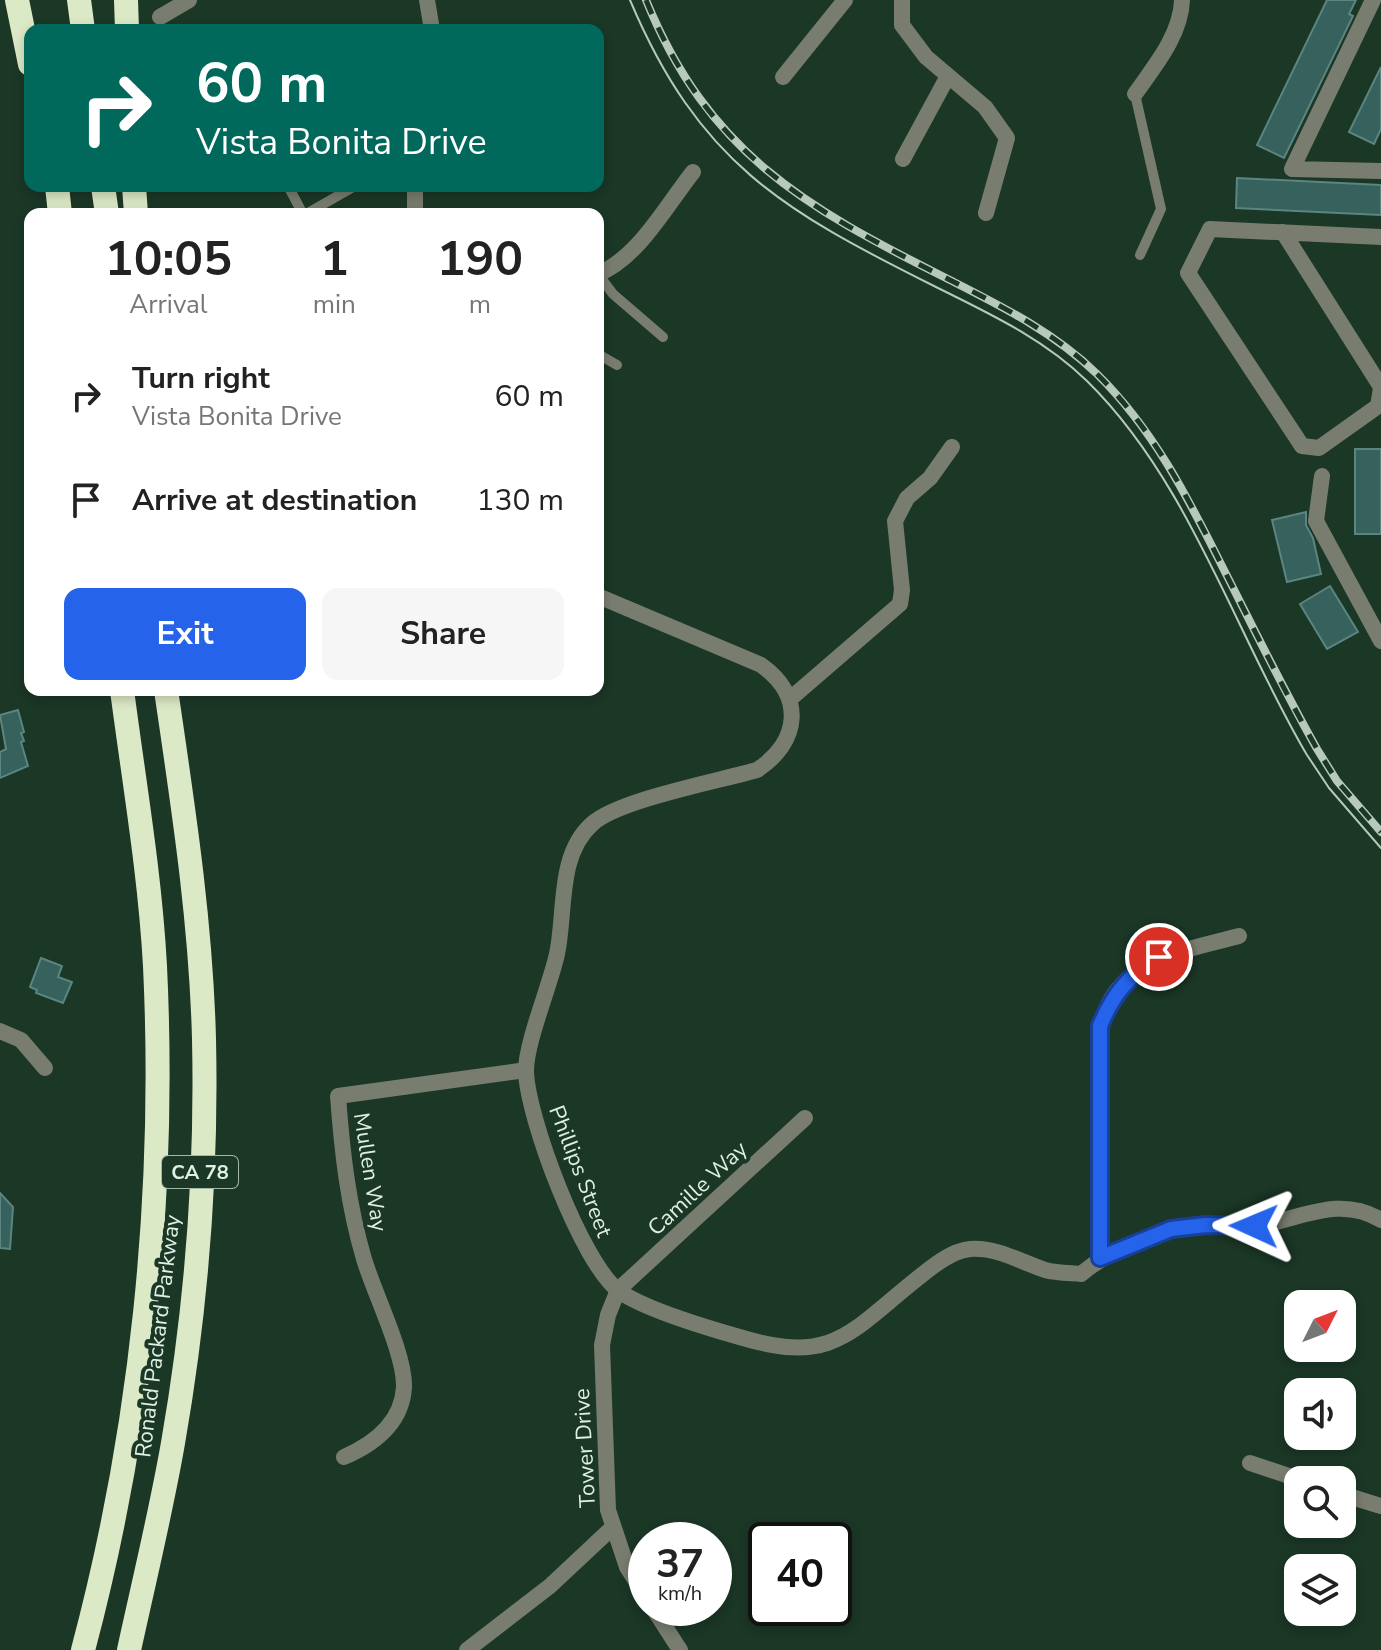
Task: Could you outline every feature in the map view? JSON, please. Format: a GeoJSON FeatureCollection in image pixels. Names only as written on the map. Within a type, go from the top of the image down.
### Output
{"type":"FeatureCollection","features":[{"type":"Feature","properties":{"kind":"highway"},"geometry":{"type":"LineString","coordinates":[[17,0],[24,34]]}},
{"type":"Feature","properties":{"kind":"highway"},"geometry":{"type":"LineString","coordinates":[[34,0],[37,24]]}},
{"type":"Feature","properties":{"kind":"highway"},"geometry":{"type":"LineString","coordinates":[[79,0],[82,24]]}},
{"type":"Feature","properties":{"kind":"highway"},"geometry":{"type":"LineString","coordinates":[[126,0],[127,24]]}},
{"type":"Feature","properties":{"kind":"highway","name":"Ronald Packard Parkway"},"geometry":{"type":"LineString","coordinates":[[83,1650],[111,1535],[128,1433],[145,1304],[154,1172],[157,1049],[155,965],[147,866],[123,696]]}},
{"type":"Feature","properties":{"kind":"highway","name":"Ronald Packard Parkway"},"geometry":{"type":"LineString","coordinates":[[129,1650],[180,1397],[195,1259],[201,1147],[204,1041],[196,895],[167,696]]}},
{"type":"Feature","properties":{"kind":"street"},"geometry":{"type":"LineString","coordinates":[[160,17],[189,0]]}},
{"type":"Feature","properties":{"kind":"street"},"geometry":{"type":"LineString","coordinates":[[427,0],[431,24]]}},
{"type":"Feature","properties":{"kind":"street"},"geometry":{"type":"LineString","coordinates":[[783,77],[845,0]]}},
{"type":"Feature","properties":{"kind":"street"},"geometry":{"type":"LineString","coordinates":[[902,0],[902,25],[926,57],[985,107],[1007,138],[986,213]]}},
{"type":"Feature","properties":{"kind":"street"},"geometry":{"type":"LineString","coordinates":[[1135,94],[1164,51],[1182,13],[1182,0]]}},
{"type":"Feature","properties":{"kind":"street"},"geometry":{"type":"LineString","coordinates":[[1373,0],[1292,169],[1381,171]]}},
{"type":"Feature","properties":{"kind":"street"},"geometry":{"type":"LineString","coordinates":[[903,159],[948,76]]}},
{"type":"Feature","properties":{"kind":"street"},"geometry":{"type":"LineString","coordinates":[[604,271],[629,254],[693,172]]}},
{"type":"Feature","properties":{"kind":"street"},"geometry":{"type":"LineString","coordinates":[[1283,232],[1381,388],[1378,406],[1319,448],[1302,446],[1188,273],[1210,229],[1283,232],[1381,237]]}},
{"type":"Feature","properties":{"kind":"street"},"geometry":{"type":"LineString","coordinates":[[604,599],[761,665],[778,679],[790,699],[900,604],[902,590],[895,521],[907,498],[930,478],[952,447]]}},
{"type":"Feature","properties":{"kind":"street"},"geometry":{"type":"LineString","coordinates":[[1322,476],[1316,521],[1381,641]]}},
{"type":"Feature","properties":{"kind":"street","name":"Phillips Street"},"geometry":{"type":"LineString","coordinates":[[790,699],[792,721],[789,738],[776,756],[757,770],[617,808],[594,821],[578,838],[569,863],[557,953],[526,1070],[538,1124],[576,1228],[597,1267],[618,1290],[648,1305],[742,1338],[786,1349],[814,1348],[844,1336],[929,1268],[953,1254],[971,1249],[996,1251],[1048,1271],[1081,1274],[1100,1258],[1171,1229],[1206,1225],[1254,1226],[1330,1207],[1356,1209],[1381,1220]]}},
{"type":"Feature","properties":{"kind":"street"},"geometry":{"type":"LineString","coordinates":[[1100,1258],[1099,1038],[1105,1013],[1113,996],[1127,979],[1159,957],[1239,936]]}},
{"type":"Feature","properties":{"kind":"street"},"geometry":{"type":"LineString","coordinates":[[0,1031],[21,1040],[45,1068]]}},
{"type":"Feature","properties":{"kind":"street","name":"Mullen Way"},"geometry":{"type":"LineString","coordinates":[[344,1457],[369,1446],[394,1421],[404,1388],[400,1365],[349,1204],[338,1096],[526,1070]]}},
{"type":"Feature","properties":{"kind":"street","name":"Camille Way"},"geometry":{"type":"LineString","coordinates":[[618,1290],[805,1118]]}},
{"type":"Feature","properties":{"kind":"street","name":"Tower Drive"},"geometry":{"type":"LineString","coordinates":[[618,1290],[608,1315],[602,1345],[608,1510],[628,1569]]}},
{"type":"Feature","properties":{"kind":"street"},"geometry":{"type":"LineString","coordinates":[[1250,1463],[1284,1474]]}},
{"type":"Feature","properties":{"kind":"street"},"geometry":{"type":"LineString","coordinates":[[1356,1498],[1381,1506]]}},
{"type":"Feature","properties":{"kind":"street"},"geometry":{"type":"LineString","coordinates":[[467,1650],[550,1586],[612,1528]]}},
{"type":"Feature","properties":{"kind":"street"},"geometry":{"type":"LineString","coordinates":[[665,1626],[680,1650]]}},
{"type":"Feature","properties":{"kind":"lane"},"geometry":{"type":"LineString","coordinates":[[1135,94],[1161,209],[1140,255]]}},
{"type":"Feature","properties":{"kind":"lane"},"geometry":{"type":"LineString","coordinates":[[315,208],[344,192]]}},
{"type":"Feature","properties":{"kind":"lane"},"geometry":{"type":"LineString","coordinates":[[604,282],[613,294],[663,337]]}},
{"type":"Feature","properties":{"kind":"lane"},"geometry":{"type":"LineString","coordinates":[[604,357],[617,365]]}},
{"type":"Feature","properties":{"kind":"building"},"geometry":{"type":"Polygon","coordinates":[[[1327,0],[1356,0],[1349,14],[1353,16],[1284,158],[1257,145],[1327,0]]]}},
{"type":"Feature","properties":{"kind":"building"},"geometry":{"type":"Polygon","coordinates":[[[1381,67],[1381,129],[1374,144],[1349,132],[1381,67]]]}},
{"type":"Feature","properties":{"kind":"building"},"geometry":{"type":"Polygon","coordinates":[[[1237,178],[1381,185],[1381,215],[1236,208],[1237,178]]]}},
{"type":"Feature","properties":{"kind":"building"},"geometry":{"type":"Polygon","coordinates":[[[1355,449],[1381,449],[1381,534],[1355,534],[1355,449]]]}},
{"type":"Feature","properties":{"kind":"building"},"geometry":{"type":"Polygon","coordinates":[[[1306,512],[1306,525],[1313,538],[1321,574],[1287,582],[1272,520],[1306,512]]]}},
{"type":"Feature","properties":{"kind":"building"},"geometry":{"type":"Polygon","coordinates":[[[1330,586],[1358,632],[1327,649],[1300,604],[1330,586]]]}},
{"type":"Feature","properties":{"kind":"building"},"geometry":{"type":"Polygon","coordinates":[[[18,710],[24,732],[21,733],[24,741],[21,742],[28,766],[0,778],[0,752],[6,749],[0,715],[18,710]]]}},
{"type":"Feature","properties":{"kind":"building"},"geometry":{"type":"Polygon","coordinates":[[[41,958],[62,966],[58,977],[72,982],[63,1003],[36,993],[37,990],[30,987],[41,958]]]}},
{"type":"Feature","properties":{"kind":"building"},"geometry":{"type":"Polygon","coordinates":[[[0,1193],[13,1207],[10,1249],[0,1248],[0,1193]]]}},
{"type":"Feature","properties":{"kind":"tram line"},"geometry":{"type":"LineString","coordinates":[[630,0],[657,56],[685,103],[716,142],[751,176],[832,232],[1033,339],[1087,381],[1123,421],[1182,511],[1307,755],[1329,788],[1381,848]]}},
{"type":"Feature","properties":{"kind":"railway"},"geometry":{"type":"LineString","coordinates":[[646,0],[671,53],[699,97],[730,136],[765,169],[847,225],[1004,308],[1062,344],[1117,395],[1152,440],[1182,489],[1317,749],[1337,781],[1381,832]]}},
{"type":"Feature","properties":{"kind":"route"},"geometry":{"type":"LineString","coordinates":[[1159,957],[1127,979],[1113,996],[1100,1026],[1100,1258],[1171,1229],[1206,1225],[1254,1226]]}}]}
